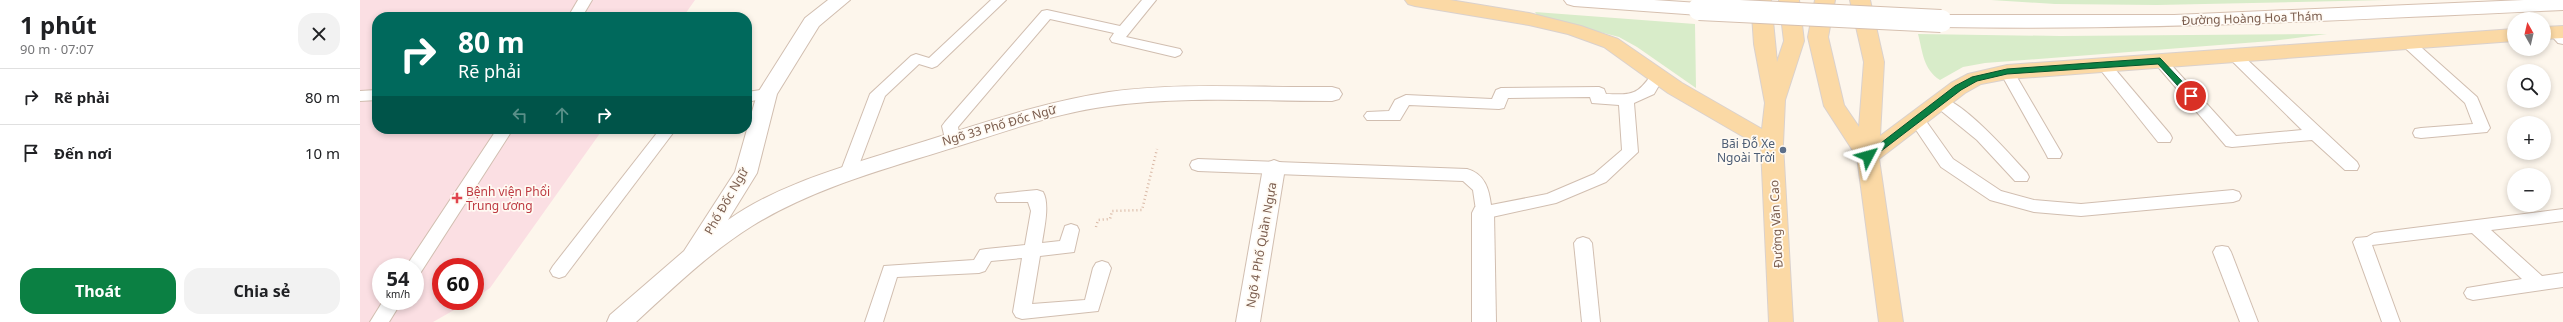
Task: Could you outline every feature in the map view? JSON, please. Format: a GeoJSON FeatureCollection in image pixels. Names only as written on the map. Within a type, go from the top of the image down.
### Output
{"type":"FeatureCollection","features":[{"type":"Feature","properties":{"kind":"main road"},"geometry":{"type":"LineString","coordinates":[[1415,0],[1529,19],[1574,30],[1611,43],[1694,99],[1772,144]]}},
{"type":"Feature","properties":{"kind":"main road","name":"Đường Văn Cao"},"geometry":{"type":"LineString","coordinates":[[1761,0],[1764,44],[1775,103]]}},
{"type":"Feature","properties":{"kind":"main road","name":"Đường Văn Cao"},"geometry":{"type":"LineString","coordinates":[[1781,322],[1772,144],[1775,103],[1794,41],[1789,0]]}},
{"type":"Feature","properties":{"kind":"main road"},"geometry":{"type":"LineString","coordinates":[[1825,0],[1818,37],[1834,106],[1868,156]]}},
{"type":"Feature","properties":{"kind":"main road"},"geometry":{"type":"LineString","coordinates":[[1860,0],[1874,62],[1868,156],[1891,322]]}},
{"type":"Feature","properties":{"kind":"main road"},"geometry":{"type":"LineString","coordinates":[[1868,156],[1939,100],[1975,79],[2007,72],[2507,35]]}},
{"type":"Feature","properties":{"kind":"street","name":"Phố Đốc Ngữ"},"geometry":{"type":"LineString","coordinates":[[752,130],[757,95],[812,22],[840,0]]}},
{"type":"Feature","properties":{"kind":"street","name":"Đường Hoàng Hoa Thám"},"geometry":{"type":"LineString","coordinates":[[1574,0],[1700,9],[2024,24],[2193,21],[2563,4]]}},
{"type":"Feature","properties":{"kind":"street","name":"Ngõ 33 Phố Đốc Ngữ"},"geometry":{"type":"LineString","coordinates":[[692,257],[744,220],[782,200],[848,173],[952,139],[1058,108],[1110,99],[1168,96],[1332,94]]}},
{"type":"Feature","properties":{"kind":"street","name":"Phố Đốc Ngữ"},"geometry":{"type":"LineString","coordinates":[[619,322],[692,257],[746,173],[752,134]]}},
{"type":"Feature","properties":{"kind":"street","name":"Ngõ 4 Phố Quần Ngựa"},"geometry":{"type":"LineString","coordinates":[[1248,322],[1274,168]]}},
{"type":"Feature","properties":{"kind":"street"},"geometry":{"type":"LineString","coordinates":[[1483,213],[1484,322]]}},
{"type":"Feature","properties":{"kind":"lane"},"geometry":{"type":"LineString","coordinates":[[578,12],[585,0]]}},
{"type":"Feature","properties":{"kind":"lane"},"geometry":{"type":"LineString","coordinates":[[848,173],[878,94],[916,59],[932,63],[998,0]]}},
{"type":"Feature","properties":{"kind":"lane"},"geometry":{"type":"LineString","coordinates":[[1149,0],[1117,39],[1175,52]]}},
{"type":"Feature","properties":{"kind":"lane"},"geometry":{"type":"LineString","coordinates":[[952,139],[950,126],[1047,14],[1123,32]]}},
{"type":"Feature","properties":{"kind":"lane"},"geometry":{"type":"LineString","coordinates":[[2408,42],[2472,101],[2482,128],[2421,133]]}},
{"type":"Feature","properties":{"kind":"lane"},"geometry":{"type":"LineString","coordinates":[[2235,56],[2294,111],[2315,134],[2351,166]]}},
{"type":"Feature","properties":{"kind":"lane"},"geometry":{"type":"LineString","coordinates":[[2160,61],[2232,142],[2315,134]]}},
{"type":"Feature","properties":{"kind":"lane"},"geometry":{"type":"LineString","coordinates":[[2104,65],[2164,138]]}},
{"type":"Feature","properties":{"kind":"lane"},"geometry":{"type":"LineString","coordinates":[[2007,72],[2054,154]]}},
{"type":"Feature","properties":{"kind":"lane"},"geometry":{"type":"LineString","coordinates":[[1372,116],[1395,116],[1400,104],[1406,100],[1499,104],[1501,93],[1599,92],[1597,99],[1626,100],[1649,91],[1658,76]]}},
{"type":"Feature","properties":{"kind":"lane"},"geometry":{"type":"LineString","coordinates":[[360,96],[372,95]]}},
{"type":"Feature","properties":{"kind":"lane"},"geometry":{"type":"LineString","coordinates":[[1198,165],[1467,175],[1481,188],[1483,213],[1550,199],[1600,178],[1630,152],[1626,100]]}},
{"type":"Feature","properties":{"kind":"lane"},"geometry":{"type":"LineString","coordinates":[[1939,100],[1971,123],[1996,147],[2021,177]]}},
{"type":"Feature","properties":{"kind":"lane"},"geometry":{"type":"LineString","coordinates":[[1916,118],[1947,163],[1996,196],[2034,206],[2081,210],[2234,196]]}},
{"type":"Feature","properties":{"kind":"lane"},"geometry":{"type":"LineString","coordinates":[[421,258],[502,134]]}},
{"type":"Feature","properties":{"kind":"lane"},"geometry":{"type":"LineString","coordinates":[[559,271],[664,134]]}},
{"type":"Feature","properties":{"kind":"lane"},"geometry":{"type":"LineString","coordinates":[[1003,198],[1037,196],[1036,206],[1039,211],[1022,312],[1092,306],[1102,268]]}},
{"type":"Feature","properties":{"kind":"lane"},"geometry":{"type":"LineString","coordinates":[[2391,322],[2368,240],[2563,215]]}},
{"type":"Feature","properties":{"kind":"lane"},"geometry":{"type":"LineString","coordinates":[[2475,226],[2539,284]]}},
{"type":"Feature","properties":{"kind":"lane"},"geometry":{"type":"LineString","coordinates":[[874,322],[890,271],[980,266],[986,256],[1068,247],[1071,230]]}},
{"type":"Feature","properties":{"kind":"lane"},"geometry":{"type":"LineString","coordinates":[[1583,243],[1591,322]]}},
{"type":"Feature","properties":{"kind":"lane"},"geometry":{"type":"LineString","coordinates":[[2222,252],[2249,322]]}},
{"type":"Feature","properties":{"kind":"lane"},"geometry":{"type":"LineString","coordinates":[[2473,293],[2563,280]]}},
{"type":"Feature","properties":{"kind":"lane"},"geometry":{"type":"LineString","coordinates":[[379,322],[387,310]]}},
{"type":"Feature","properties":{"kind":"path"},"geometry":{"type":"LineString","coordinates":[[1071,230],[1096,230],[1098,220],[1110,219],[1112,211],[1142,210],[1157,149]]}},
{"type":"Feature","properties":{"kind":"shaded area","name":"Bệnh viện Phổi Trung ương"},"geometry":{"type":"Polygon","coordinates":[[[360,0],[695,0],[687,12],[372,12],[372,134],[599,134],[490,288],[484,292],[484,258],[432,258],[432,310],[454,310],[433,322],[360,322],[360,0]]]}},
{"type":"Feature","properties":{"kind":"green space"},"geometry":{"type":"Polygon","coordinates":[[[1991,0],[2387,0],[2157,5],[2055,4],[1991,0]]]}},
{"type":"Feature","properties":{"kind":"green space"},"geometry":{"type":"Polygon","coordinates":[[[1535,12],[1695,24],[1696,88],[1637,47],[1619,37],[1538,16],[1535,12]]]}},
{"type":"Feature","properties":{"kind":"green space"},"geometry":{"type":"Polygon","coordinates":[[[1918,34],[2060,36],[2327,34],[2271,41],[1985,63],[1963,67],[1940,80],[1930,71],[1924,60],[1918,34]]]}},
{"type":"Feature","properties":{"kind":"place","name":"Bãi Đỗ Xe Ngoài Trời"},"geometry":{"type":"Point","coordinates":[1783,150]}},
{"type":"Feature","properties":{"kind":"place","name":"Bệnh viện Phổi Trung ương"},"geometry":{"type":"Point","coordinates":[457,198]}},
{"type":"Feature","properties":{"kind":"route"},"geometry":{"type":"LineString","coordinates":[[1868,156],[1939,100],[1958,88],[1975,79],[2007,72],[2160,61],[2191,96]]}}]}
